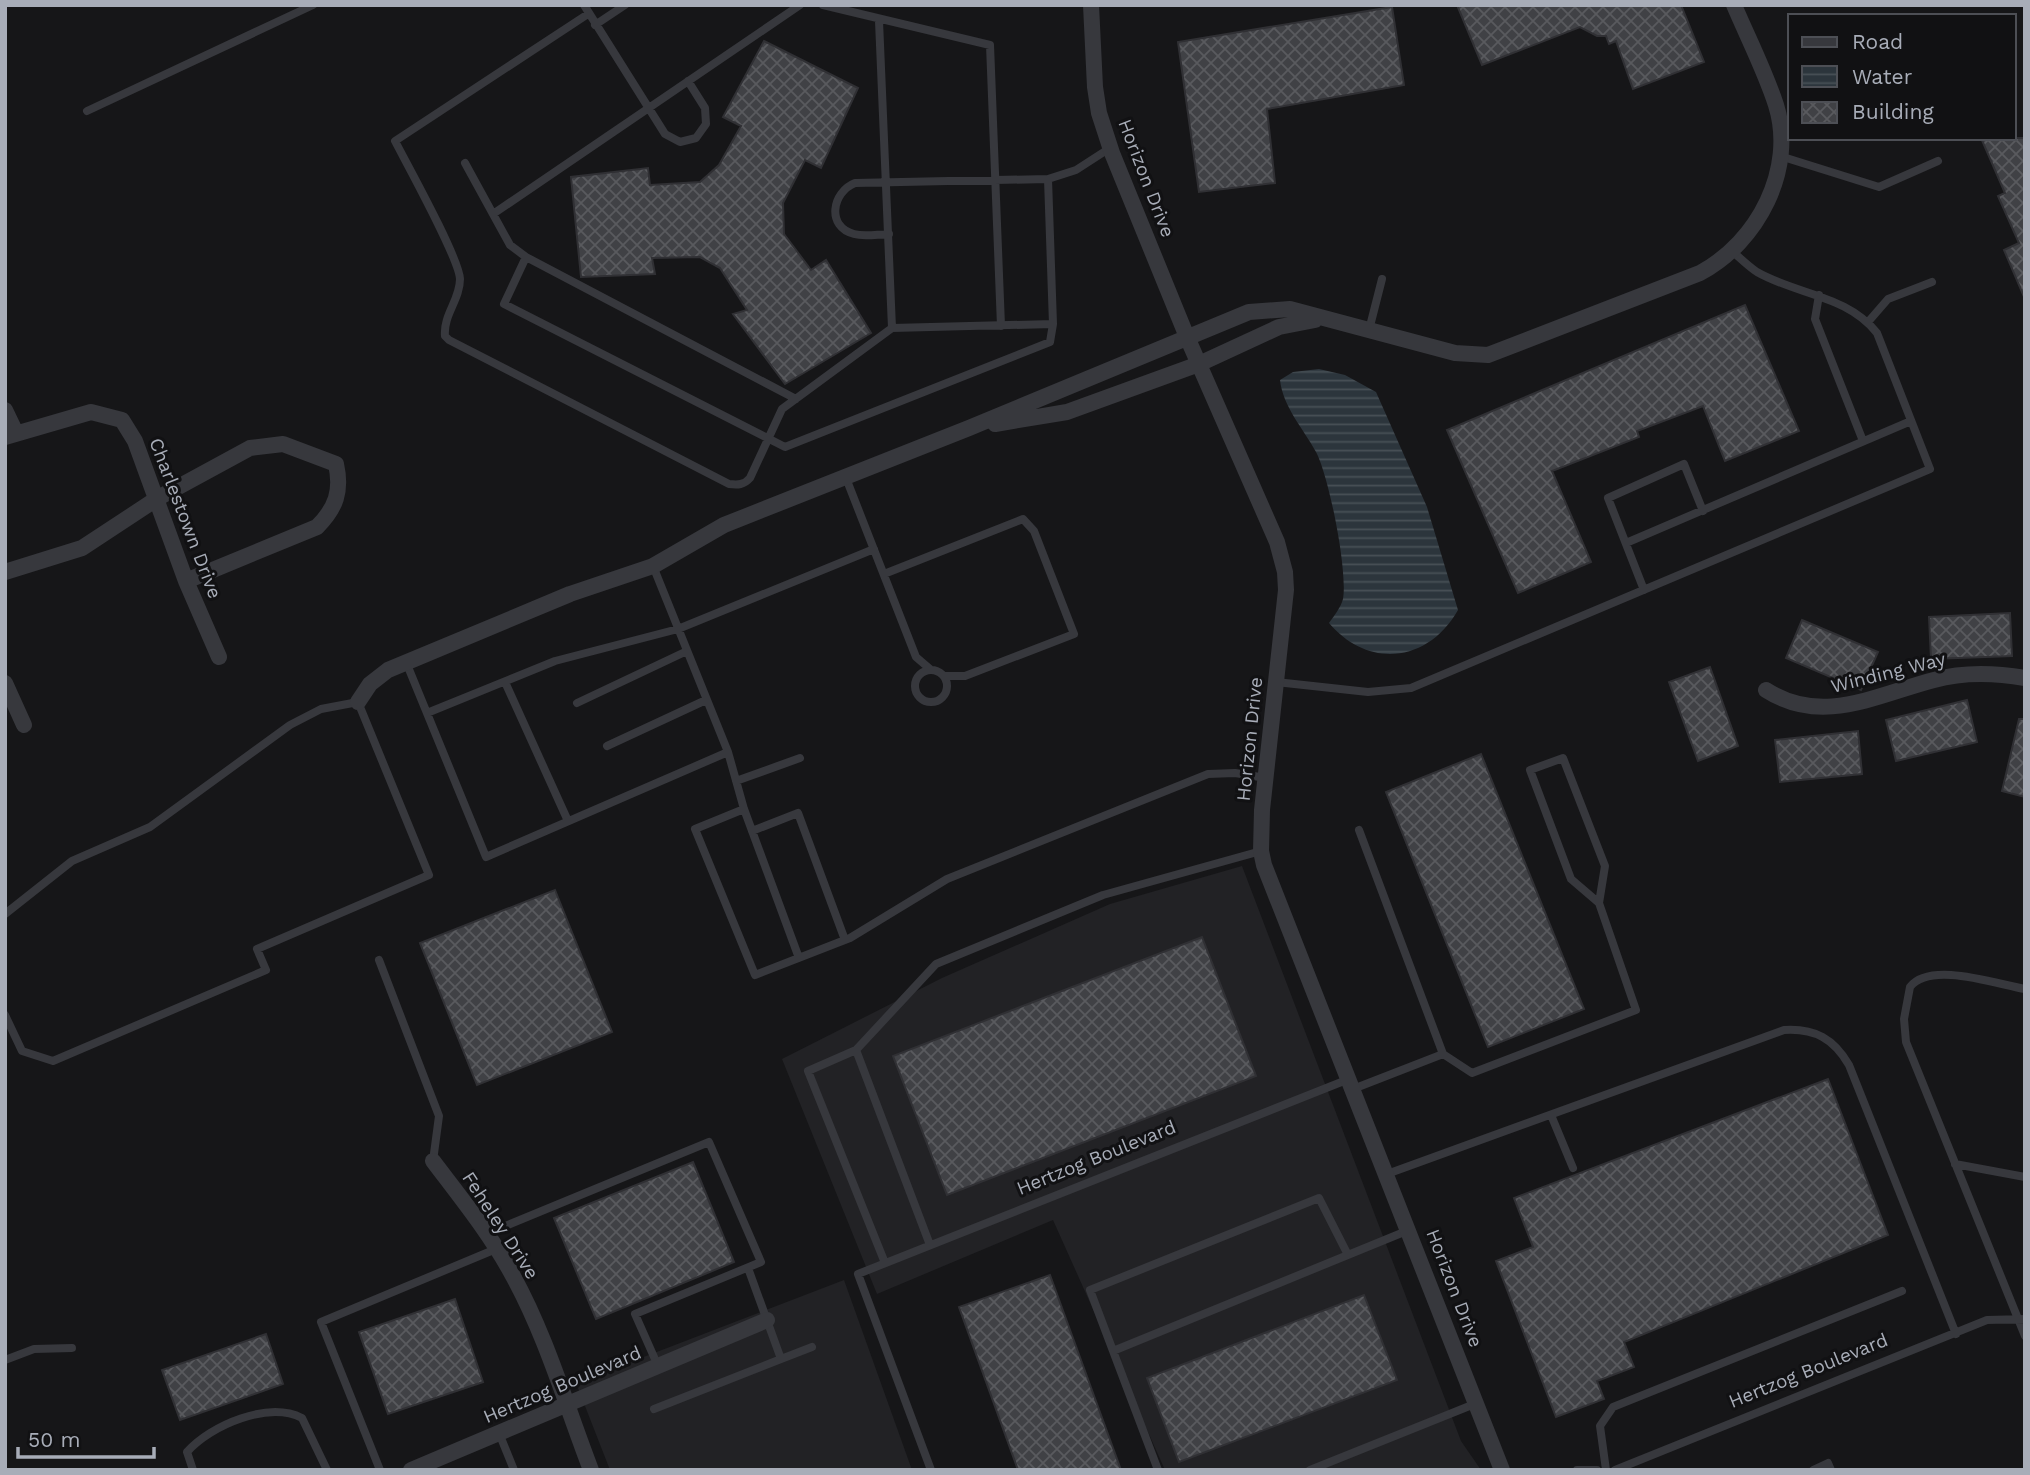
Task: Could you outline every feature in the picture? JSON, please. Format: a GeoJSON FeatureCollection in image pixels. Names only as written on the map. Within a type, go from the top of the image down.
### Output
{"type":"FeatureCollection","features":[{"type":"Feature","properties":{"kind":"street","name":"Horizon Drive"},"geometry":{"type":"LineString","coordinates":[[1091,5],[1095,87],[1099,113],[1110,148],[1187,337],[1281,555],[1286,590],[1261,851],[1273,892],[1387,1174],[1502,1470]]}},
{"type":"Feature","properties":{"kind":"street"},"geometry":{"type":"LineString","coordinates":[[358,702],[378,676],[406,662],[570,594],[653,566],[723,526],[1256,309],[1290,309],[1455,353],[1489,355],[1700,273],[1732,251],[1760,218],[1778,173],[1782,138],[1776,106],[1734,5]]}},
{"type":"Feature","properties":{"kind":"street"},"geometry":{"type":"LineString","coordinates":[[969,428],[1067,412],[1199,364],[1279,327],[1321,319]]}},
{"type":"Feature","properties":{"kind":"street"},"geometry":{"type":"LineString","coordinates":[[5,410],[11,435]]}},
{"type":"Feature","properties":{"kind":"street","name":"Charlestown Drive"},"geometry":{"type":"LineString","coordinates":[[11,435],[91,412],[122,420],[135,441],[158,498],[186,581],[219,657]]}},
{"type":"Feature","properties":{"kind":"street"},"geometry":{"type":"LineString","coordinates":[[5,572],[82,548],[158,498],[250,448],[283,444],[336,464],[340,483],[333,512],[317,527],[186,581]]}},
{"type":"Feature","properties":{"kind":"street","name":"Winding Way"},"geometry":{"type":"LineString","coordinates":[[1766,690],[1791,703],[1827,709],[1860,703],[1947,677],[1975,674],[2025,678]]}},
{"type":"Feature","properties":{"kind":"street"},"geometry":{"type":"LineString","coordinates":[[5,683],[24,725]]}},
{"type":"Feature","properties":{"kind":"street","name":"Feheley Drive"},"geometry":{"type":"LineString","coordinates":[[433,1161],[496,1249],[533,1318],[591,1470]]}},
{"type":"Feature","properties":{"kind":"street","name":"Hertzog Boulevard"},"geometry":{"type":"LineString","coordinates":[[419,1468],[767,1320]]}},
{"type":"Feature","properties":{"kind":"lane"},"geometry":{"type":"LineString","coordinates":[[88,111],[313,5]]}},
{"type":"Feature","properties":{"kind":"lane"},"geometry":{"type":"LineString","coordinates":[[584,5],[648,108],[672,139],[680,142],[696,138],[706,124],[707,116],[688,81]]}},
{"type":"Feature","properties":{"kind":"lane"},"geometry":{"type":"LineString","coordinates":[[595,25],[625,5]]}},
{"type":"Feature","properties":{"kind":"lane"},"geometry":{"type":"LineString","coordinates":[[493,214],[800,5]]}},
{"type":"Feature","properties":{"kind":"lane"},"geometry":{"type":"LineString","coordinates":[[822,5],[878,21],[990,45],[1001,326]]}},
{"type":"Feature","properties":{"kind":"lane"},"geometry":{"type":"LineString","coordinates":[[588,14],[395,141],[460,275],[454,303],[445,321],[445,336],[729,484],[745,484],[782,409],[892,328],[1053,324]]}},
{"type":"Feature","properties":{"kind":"lane"},"geometry":{"type":"LineString","coordinates":[[878,21],[892,328]]}},
{"type":"Feature","properties":{"kind":"lane"},"geometry":{"type":"LineString","coordinates":[[889,234],[854,234],[839,224],[834,209],[836,200],[848,186],[886,182],[1048,179],[1076,170],[1110,148]]}},
{"type":"Feature","properties":{"kind":"lane"},"geometry":{"type":"LineString","coordinates":[[1780,156],[1879,187],[1938,162]]}},
{"type":"Feature","properties":{"kind":"lane"},"geometry":{"type":"LineString","coordinates":[[465,163],[510,245],[526,257],[796,399]]}},
{"type":"Feature","properties":{"kind":"lane"},"geometry":{"type":"LineString","coordinates":[[526,257],[504,304],[785,447],[1050,342],[1053,324],[1048,179]]}},
{"type":"Feature","properties":{"kind":"lane"},"geometry":{"type":"LineString","coordinates":[[1276,682],[1368,692],[1411,688],[1930,469],[1877,333],[1868,322],[1848,307],[1756,271],[1732,251]]}},
{"type":"Feature","properties":{"kind":"lane"},"geometry":{"type":"LineString","coordinates":[[1369,331],[1382,279]]}},
{"type":"Feature","properties":{"kind":"lane"},"geometry":{"type":"LineString","coordinates":[[1868,322],[1888,299],[1932,282]]}},
{"type":"Feature","properties":{"kind":"lane"},"geometry":{"type":"LineString","coordinates":[[1819,295],[1815,318],[1863,441]]}},
{"type":"Feature","properties":{"kind":"lane"},"geometry":{"type":"LineString","coordinates":[[1626,543],[1911,421]]}},
{"type":"Feature","properties":{"kind":"lane"},"geometry":{"type":"LineString","coordinates":[[1644,590],[1608,498],[1684,464],[1703,511]]}},
{"type":"Feature","properties":{"kind":"lane"},"geometry":{"type":"LineString","coordinates":[[846,478],[916,657],[930,669],[945,676],[965,676],[1073,634],[1034,531],[1024,519],[884,574]]}},
{"type":"Feature","properties":{"kind":"lane"},"geometry":{"type":"LineString","coordinates":[[427,713],[555,661],[678,628],[874,549]]}},
{"type":"Feature","properties":{"kind":"lane"},"geometry":{"type":"LineString","coordinates":[[653,566],[728,752],[744,809],[799,958]]}},
{"type":"Feature","properties":{"kind":"lane"},"geometry":{"type":"LineString","coordinates":[[577,703],[687,651]]}},
{"type":"Feature","properties":{"kind":"lane"},"geometry":{"type":"LineString","coordinates":[[406,662],[486,857],[728,752]]}},
{"type":"Feature","properties":{"kind":"lane"},"geometry":{"type":"LineString","coordinates":[[930,669],[920,674],[915,684],[918,695],[923,700],[934,702],[944,696],[948,685],[945,676]]}},
{"type":"Feature","properties":{"kind":"lane"},"geometry":{"type":"LineString","coordinates":[[505,682],[568,821]]}},
{"type":"Feature","properties":{"kind":"lane"},"geometry":{"type":"LineString","coordinates":[[607,746],[706,700]]}},
{"type":"Feature","properties":{"kind":"lane"},"geometry":{"type":"LineString","coordinates":[[5,914],[72,861],[150,827],[290,725],[321,709],[358,702],[429,875],[257,949],[266,970],[53,1061],[22,1051],[5,1015]]}},
{"type":"Feature","properties":{"kind":"lane"},"geometry":{"type":"LineString","coordinates":[[736,781],[800,758]]}},
{"type":"Feature","properties":{"kind":"lane"},"geometry":{"type":"LineString","coordinates":[[1359,830],[1443,1054],[1472,1073],[1636,1010],[1599,903],[1605,866],[1563,758],[1530,770],[1571,879],[1599,903]]}},
{"type":"Feature","properties":{"kind":"lane"},"geometry":{"type":"LineString","coordinates":[[744,809],[695,829],[755,975],[845,940],[947,879],[1209,774],[1234,773],[1266,778]]}},
{"type":"Feature","properties":{"kind":"lane"},"geometry":{"type":"LineString","coordinates":[[752,831],[798,813],[845,940]]}},
{"type":"Feature","properties":{"kind":"lane"},"geometry":{"type":"LineString","coordinates":[[885,1263],[808,1071],[856,1051],[936,964],[1103,895],[1261,851]]}},
{"type":"Feature","properties":{"kind":"lane"},"geometry":{"type":"LineString","coordinates":[[379,960],[439,1116],[433,1161]]}},
{"type":"Feature","properties":{"kind":"lane"},"geometry":{"type":"LineString","coordinates":[[2025,989],[1940,974],[1919,979],[1907,994],[1903,1019],[1906,1042],[2021,1318],[2025,1336]]}},
{"type":"Feature","properties":{"kind":"lane"},"geometry":{"type":"LineString","coordinates":[[1387,1174],[1784,1030],[1806,1030],[1825,1037],[1839,1048],[1849,1065],[1956,1334]]}},
{"type":"Feature","properties":{"kind":"lane"},"geometry":{"type":"LineString","coordinates":[[856,1051],[930,1245]]}},
{"type":"Feature","properties":{"kind":"lane","name":"Hertzog Boulevard"},"geometry":{"type":"LineString","coordinates":[[930,1470],[858,1274],[1351,1084],[1443,1054]]}},
{"type":"Feature","properties":{"kind":"lane"},"geometry":{"type":"LineString","coordinates":[[1551,1115],[1573,1168]]}},
{"type":"Feature","properties":{"kind":"lane"},"geometry":{"type":"LineString","coordinates":[[486,1234],[709,1142],[761,1262],[635,1314],[658,1366]]}},
{"type":"Feature","properties":{"kind":"lane"},"geometry":{"type":"LineString","coordinates":[[1955,1164],[2025,1177]]}},
{"type":"Feature","properties":{"kind":"lane"},"geometry":{"type":"LineString","coordinates":[[1158,1470],[1090,1290],[1319,1198],[1348,1255]]}},
{"type":"Feature","properties":{"kind":"lane"},"geometry":{"type":"LineString","coordinates":[[1113,1351],[1409,1230]]}},
{"type":"Feature","properties":{"kind":"lane"},"geometry":{"type":"LineString","coordinates":[[380,1470],[320,1322],[496,1249]]}},
{"type":"Feature","properties":{"kind":"lane"},"geometry":{"type":"LineString","coordinates":[[748,1268],[781,1359]]}},
{"type":"Feature","properties":{"kind":"lane"},"geometry":{"type":"LineString","coordinates":[[1606,1470],[1600,1426],[1602,1418],[1613,1407],[1902,1291]]}},
{"type":"Feature","properties":{"kind":"lane","name":"Hertzog Boulevard"},"geometry":{"type":"LineString","coordinates":[[1615,1470],[1987,1320],[2021,1318]]}},
{"type":"Feature","properties":{"kind":"lane"},"geometry":{"type":"LineString","coordinates":[[654,1409],[811,1347]]}},
{"type":"Feature","properties":{"kind":"lane"},"geometry":{"type":"LineString","coordinates":[[5,1360],[34,1349],[72,1348]]}},
{"type":"Feature","properties":{"kind":"lane"},"geometry":{"type":"LineString","coordinates":[[1310,1470],[1477,1403]]}},
{"type":"Feature","properties":{"kind":"lane"},"geometry":{"type":"LineString","coordinates":[[193,1470],[187,1452],[200,1438],[258,1413],[280,1412],[302,1418],[327,1470]]}},
{"type":"Feature","properties":{"kind":"lane"},"geometry":{"type":"LineString","coordinates":[[499,1433],[514,1470]]}},
{"type":"Feature","properties":{"kind":"lane"},"geometry":{"type":"LineString","coordinates":[[1813,1470],[1828,1463],[1831,1470]]}},
{"type":"Feature","properties":{"kind":"lane"},"geometry":{"type":"LineString","coordinates":[[1577,1470],[1597,1470]]}},
{"type":"Feature","properties":{"kind":"shaded area"},"geometry":{"type":"Polygon","coordinates":[[[1242,866],[1461,1441],[1481,1470],[1165,1470],[1053,1220],[877,1294],[782,1059],[942,978],[1110,904],[1242,866]]]}},
{"type":"Feature","properties":{"kind":"shaded area"},"geometry":{"type":"Polygon","coordinates":[[[844,1280],[912,1470],[610,1470],[576,1383],[844,1280]]]}},
{"type":"Feature","properties":{"kind":"water"},"geometry":{"type":"Polygon","coordinates":[[[1319,369],[1345,375],[1376,392],[1427,507],[1458,610],[1431,641],[1414,650],[1397,654],[1361,648],[1329,623],[1343,599],[1344,586],[1336,524],[1321,464],[1289,408],[1280,380],[1293,372],[1319,369]]]}},
{"type":"Feature","properties":{"kind":"building"},"geometry":{"type":"Polygon","coordinates":[[[1457,5],[1681,5],[1704,62],[1633,89],[1616,41],[1609,44],[1606,36],[1597,36],[1580,27],[1482,65],[1457,5]]]}},
{"type":"Feature","properties":{"kind":"building"},"geometry":{"type":"Polygon","coordinates":[[[1392,7],[1404,85],[1267,109],[1275,183],[1199,192],[1178,42],[1392,7]]]}},
{"type":"Feature","properties":{"kind":"building"},"geometry":{"type":"Polygon","coordinates":[[[764,41],[858,88],[821,168],[805,160],[783,203],[784,234],[811,270],[826,260],[871,333],[785,384],[733,314],[747,310],[720,268],[700,257],[652,258],[655,274],[581,277],[571,177],[648,168],[650,185],[700,182],[719,165],[741,126],[723,117],[764,41]]]}},
{"type":"Feature","properties":{"kind":"building"},"geometry":{"type":"Polygon","coordinates":[[[2025,138],[2025,299],[2004,250],[2019,243],[1998,196],[2005,193],[1982,140],[2025,138]]]}},
{"type":"Feature","properties":{"kind":"building"},"geometry":{"type":"Polygon","coordinates":[[[1745,305],[1799,431],[1725,461],[1703,406],[1637,431],[1639,437],[1552,471],[1591,562],[1518,593],[1447,430],[1745,305]]]}},
{"type":"Feature","properties":{"kind":"building"},"geometry":{"type":"Polygon","coordinates":[[[2010,613],[2012,656],[1931,659],[1929,617],[2010,613]]]}},
{"type":"Feature","properties":{"kind":"building"},"geometry":{"type":"Polygon","coordinates":[[[1802,620],[1878,652],[1861,690],[1786,658],[1802,620]]]}},
{"type":"Feature","properties":{"kind":"building"},"geometry":{"type":"Polygon","coordinates":[[[1710,667],[1738,746],[1698,761],[1669,682],[1710,667]]]}},
{"type":"Feature","properties":{"kind":"building"},"geometry":{"type":"Polygon","coordinates":[[[1967,700],[1977,742],[1896,761],[1886,720],[1967,700]]]}},
{"type":"Feature","properties":{"kind":"building"},"geometry":{"type":"Polygon","coordinates":[[[2019,719],[2025,719],[2025,797],[2002,791],[2019,719]]]}},
{"type":"Feature","properties":{"kind":"building"},"geometry":{"type":"Polygon","coordinates":[[[1858,731],[1862,774],[1780,782],[1775,740],[1858,731]]]}},
{"type":"Feature","properties":{"kind":"building"},"geometry":{"type":"Polygon","coordinates":[[[1481,754],[1584,1009],[1488,1047],[1386,792],[1481,754]]]}},
{"type":"Feature","properties":{"kind":"building"},"geometry":{"type":"Polygon","coordinates":[[[555,890],[612,1032],[477,1085],[420,943],[555,890]]]}},
{"type":"Feature","properties":{"kind":"building"},"geometry":{"type":"Polygon","coordinates":[[[1202,937],[1256,1076],[947,1195],[893,1056],[1202,937]]]}},
{"type":"Feature","properties":{"kind":"building"},"geometry":{"type":"Polygon","coordinates":[[[1828,1079],[1888,1235],[1624,1342],[1634,1367],[1597,1381],[1604,1399],[1556,1417],[1496,1261],[1533,1247],[1514,1198],[1828,1079]]]}},
{"type":"Feature","properties":{"kind":"building"},"geometry":{"type":"Polygon","coordinates":[[[693,1162],[734,1262],[596,1319],[554,1218],[693,1162]]]}},
{"type":"Feature","properties":{"kind":"building"},"geometry":{"type":"Polygon","coordinates":[[[1050,1275],[1121,1470],[1018,1470],[959,1307],[1050,1275]]]}},
{"type":"Feature","properties":{"kind":"building"},"geometry":{"type":"Polygon","coordinates":[[[1364,1295],[1397,1380],[1179,1462],[1147,1378],[1364,1295]]]}},
{"type":"Feature","properties":{"kind":"building"},"geometry":{"type":"Polygon","coordinates":[[[455,1299],[483,1382],[388,1414],[359,1332],[455,1299]]]}},
{"type":"Feature","properties":{"kind":"building"},"geometry":{"type":"Polygon","coordinates":[[[266,1334],[283,1384],[180,1420],[162,1370],[266,1334]]]}}]}
